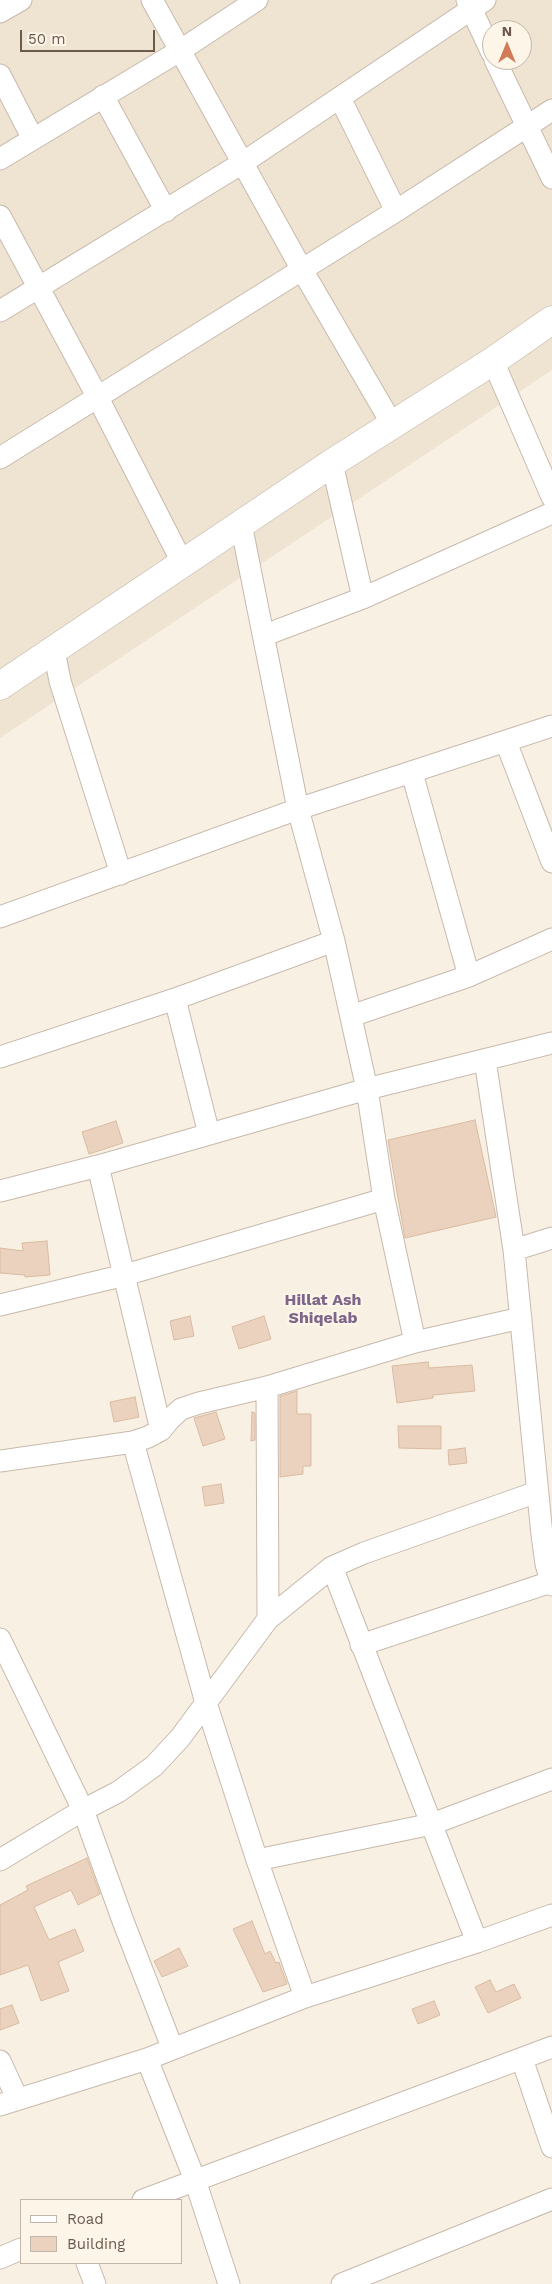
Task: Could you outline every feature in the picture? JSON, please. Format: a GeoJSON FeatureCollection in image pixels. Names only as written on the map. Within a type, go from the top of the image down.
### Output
{"type":"FeatureCollection","features":[{"type":"Feature","properties":{"kind":"street"},"geometry":{"type":"LineString","coordinates":[[0,12],[21,0]]}},
{"type":"Feature","properties":{"kind":"street"},"geometry":{"type":"LineString","coordinates":[[152,0],[244,162],[301,268],[392,424]]}},
{"type":"Feature","properties":{"kind":"street"},"geometry":{"type":"LineString","coordinates":[[0,159],[180,50],[257,0]]}},
{"type":"Feature","properties":{"kind":"street"},"geometry":{"type":"LineString","coordinates":[[0,312],[244,162],[340,98],[475,3],[482,24]]}},
{"type":"Feature","properties":{"kind":"street"},"geometry":{"type":"LineString","coordinates":[[500,70],[552,178]]}},
{"type":"Feature","properties":{"kind":"street"},"geometry":{"type":"LineString","coordinates":[[0,75],[33,139]]}},
{"type":"Feature","properties":{"kind":"street"},"geometry":{"type":"LineString","coordinates":[[103,96],[166,211]]}},
{"type":"Feature","properties":{"kind":"street"},"geometry":{"type":"LineString","coordinates":[[340,98],[396,210]]}},
{"type":"Feature","properties":{"kind":"street"},"geometry":{"type":"LineString","coordinates":[[0,458],[552,110]]}},
{"type":"Feature","properties":{"kind":"street"},"geometry":{"type":"LineString","coordinates":[[0,216],[97,396],[183,564]]}},
{"type":"Feature","properties":{"kind":"street"},"geometry":{"type":"LineString","coordinates":[[0,686],[332,463],[552,320]]}},
{"type":"Feature","properties":{"kind":"street"},"geometry":{"type":"LineString","coordinates":[[493,360],[552,497]]}},
{"type":"Feature","properties":{"kind":"street"},"geometry":{"type":"LineString","coordinates":[[332,463],[363,598]]}},
{"type":"Feature","properties":{"kind":"street"},"geometry":{"type":"LineString","coordinates":[[265,636],[363,598],[552,513]]}},
{"type":"Feature","properties":{"kind":"street"},"geometry":{"type":"LineString","coordinates":[[241,524],[265,636],[298,809],[334,940],[368,1089],[384,1199],[415,1342]]}},
{"type":"Feature","properties":{"kind":"street"},"geometry":{"type":"LineString","coordinates":[[54,650],[60,681],[121,874]]}},
{"type":"Feature","properties":{"kind":"street"},"geometry":{"type":"LineString","coordinates":[[0,917],[298,809],[552,726]]}},
{"type":"Feature","properties":{"kind":"street"},"geometry":{"type":"LineString","coordinates":[[506,742],[552,862]]}},
{"type":"Feature","properties":{"kind":"street"},"geometry":{"type":"LineString","coordinates":[[412,773],[469,976]]}},
{"type":"Feature","properties":{"kind":"street"},"geometry":{"type":"LineString","coordinates":[[351,1016],[469,976],[552,939]]}},
{"type":"Feature","properties":{"kind":"street"},"geometry":{"type":"LineString","coordinates":[[0,1058],[175,998],[334,940]]}},
{"type":"Feature","properties":{"kind":"street"},"geometry":{"type":"LineString","coordinates":[[175,998],[209,1134]]}},
{"type":"Feature","properties":{"kind":"street"},"geometry":{"type":"LineString","coordinates":[[0,1192],[368,1089],[552,1043]]}},
{"type":"Feature","properties":{"kind":"street"},"geometry":{"type":"LineString","coordinates":[[361,1646],[552,1584],[546,1564],[547,1533],[537,1492],[514,1250],[485,1060]]}},
{"type":"Feature","properties":{"kind":"street"},"geometry":{"type":"LineString","coordinates":[[98,1166],[160,1430]]}},
{"type":"Feature","properties":{"kind":"street"},"geometry":{"type":"LineString","coordinates":[[0,1305],[125,1275],[384,1199]]}},
{"type":"Feature","properties":{"kind":"street"},"geometry":{"type":"LineString","coordinates":[[514,1250],[552,1238]]}},
{"type":"Feature","properties":{"kind":"street"},"geometry":{"type":"LineString","coordinates":[[0,1461],[133,1442],[148,1438],[160,1430],[181,1409],[199,1403],[267,1387],[415,1342],[521,1318]]}},
{"type":"Feature","properties":{"kind":"street"},"geometry":{"type":"LineString","coordinates":[[267,1387],[268,1620]]}},
{"type":"Feature","properties":{"kind":"street"},"geometry":{"type":"LineString","coordinates":[[133,1442],[206,1703],[257,1860],[305,1997]]}},
{"type":"Feature","properties":{"kind":"street"},"geometry":{"type":"LineString","coordinates":[[0,1860],[83,1810],[118,1792],[154,1766],[180,1738],[268,1620],[332,1568],[364,1554],[537,1492]]}},
{"type":"Feature","properties":{"kind":"street"},"geometry":{"type":"LineString","coordinates":[[332,1568],[477,1942]]}},
{"type":"Feature","properties":{"kind":"street"},"geometry":{"type":"LineString","coordinates":[[0,1642],[83,1810],[123,1921],[172,2047]]}},
{"type":"Feature","properties":{"kind":"street"},"geometry":{"type":"LineString","coordinates":[[257,1860],[432,1824],[552,1779]]}},
{"type":"Feature","properties":{"kind":"street"},"geometry":{"type":"LineString","coordinates":[[0,2061],[8,2102],[147,2059],[172,2047],[252,2019],[305,1997],[477,1942],[552,1915]]}},
{"type":"Feature","properties":{"kind":"street"},"geometry":{"type":"LineString","coordinates":[[146,2199],[552,2047]]}},
{"type":"Feature","properties":{"kind":"street"},"geometry":{"type":"LineString","coordinates":[[147,2059],[195,2180],[229,2284]]}},
{"type":"Feature","properties":{"kind":"street"},"geometry":{"type":"LineString","coordinates":[[522,2059],[552,2147]]}},
{"type":"Feature","properties":{"kind":"street"},"geometry":{"type":"LineString","coordinates":[[342,2284],[552,2199]]}},
{"type":"Feature","properties":{"kind":"street"},"geometry":{"type":"LineString","coordinates":[[0,2258],[20,2249]]}},
{"type":"Feature","properties":{"kind":"street"},"geometry":{"type":"LineString","coordinates":[[87,2264],[95,2284]]}},
{"type":"Feature","properties":{"kind":"shaded area"},"geometry":{"type":"Polygon","coordinates":[[[0,0],[552,0],[552,370],[0,738],[0,0]]]}},
{"type":"Feature","properties":{"kind":"building"},"geometry":{"type":"Polygon","coordinates":[[[475,1120],[496,1217],[405,1238],[388,1140],[475,1120]]]}},
{"type":"Feature","properties":{"kind":"building"},"geometry":{"type":"Polygon","coordinates":[[[116,1121],[123,1143],[89,1154],[82,1132],[116,1121]]]}},
{"type":"Feature","properties":{"kind":"building"},"geometry":{"type":"Polygon","coordinates":[[[47,1241],[50,1275],[25,1277],[25,1275],[0,1273],[0,1248],[23,1251],[22,1243],[47,1241]]]}},
{"type":"Feature","properties":{"kind":"building"},"geometry":{"type":"Polygon","coordinates":[[[190,1316],[194,1336],[174,1340],[170,1321],[190,1316]]]}},
{"type":"Feature","properties":{"kind":"building"},"geometry":{"type":"Polygon","coordinates":[[[264,1316],[271,1339],[239,1349],[232,1327],[264,1316]]]}},
{"type":"Feature","properties":{"kind":"building"},"geometry":{"type":"Polygon","coordinates":[[[428,1362],[429,1368],[472,1365],[475,1391],[433,1395],[433,1398],[397,1403],[392,1366],[428,1362]]]}},
{"type":"Feature","properties":{"kind":"building"},"geometry":{"type":"Polygon","coordinates":[[[297,1391],[297,1414],[311,1414],[311,1466],[303,1466],[303,1474],[280,1477],[280,1396],[297,1391]]]}},
{"type":"Feature","properties":{"kind":"building"},"geometry":{"type":"Polygon","coordinates":[[[135,1397],[139,1417],[114,1422],[110,1402],[135,1397]]]}},
{"type":"Feature","properties":{"kind":"building"},"geometry":{"type":"Polygon","coordinates":[[[216,1412],[225,1439],[203,1446],[194,1418],[216,1412]]]}},
{"type":"Feature","properties":{"kind":"building"},"geometry":{"type":"Polygon","coordinates":[[[252,1412],[255,1413],[255,1440],[251,1441],[252,1412]]]}},
{"type":"Feature","properties":{"kind":"building"},"geometry":{"type":"Polygon","coordinates":[[[398,1426],[441,1426],[441,1449],[399,1448],[398,1426]]]}},
{"type":"Feature","properties":{"kind":"building"},"geometry":{"type":"Polygon","coordinates":[[[465,1448],[467,1463],[449,1465],[448,1450],[465,1448]]]}},
{"type":"Feature","properties":{"kind":"building"},"geometry":{"type":"Polygon","coordinates":[[[221,1484],[224,1503],[205,1506],[202,1487],[221,1484]]]}},
{"type":"Feature","properties":{"kind":"building"},"geometry":{"type":"Polygon","coordinates":[[[87,1858],[100,1894],[78,1905],[71,1890],[34,1907],[49,1940],[75,1929],[84,1951],[58,1962],[69,1991],[41,2001],[28,1965],[0,1975],[0,1905],[28,1890],[26,1886],[87,1858]]]}},
{"type":"Feature","properties":{"kind":"building"},"geometry":{"type":"Polygon","coordinates":[[[252,1921],[265,1954],[270,1951],[276,1963],[279,1962],[287,1984],[263,1992],[233,1929],[252,1921]]]}},
{"type":"Feature","properties":{"kind":"building"},"geometry":{"type":"Polygon","coordinates":[[[179,1948],[188,1966],[162,1977],[154,1961],[179,1948]]]}},
{"type":"Feature","properties":{"kind":"building"},"geometry":{"type":"Polygon","coordinates":[[[490,1980],[496,1992],[514,1984],[521,1998],[488,2013],[475,1987],[490,1980]]]}},
{"type":"Feature","properties":{"kind":"building"},"geometry":{"type":"Polygon","coordinates":[[[434,2001],[440,2015],[418,2024],[412,2009],[434,2001]]]}},
{"type":"Feature","properties":{"kind":"building"},"geometry":{"type":"Polygon","coordinates":[[[12,2005],[19,2023],[0,2030],[0,2009],[12,2005]]]}},
{"type":"Feature","properties":{"kind":"district","name":"Hillat Ash Shiqelab"},"geometry":{"type":"Point","coordinates":[323,1309]}}]}
